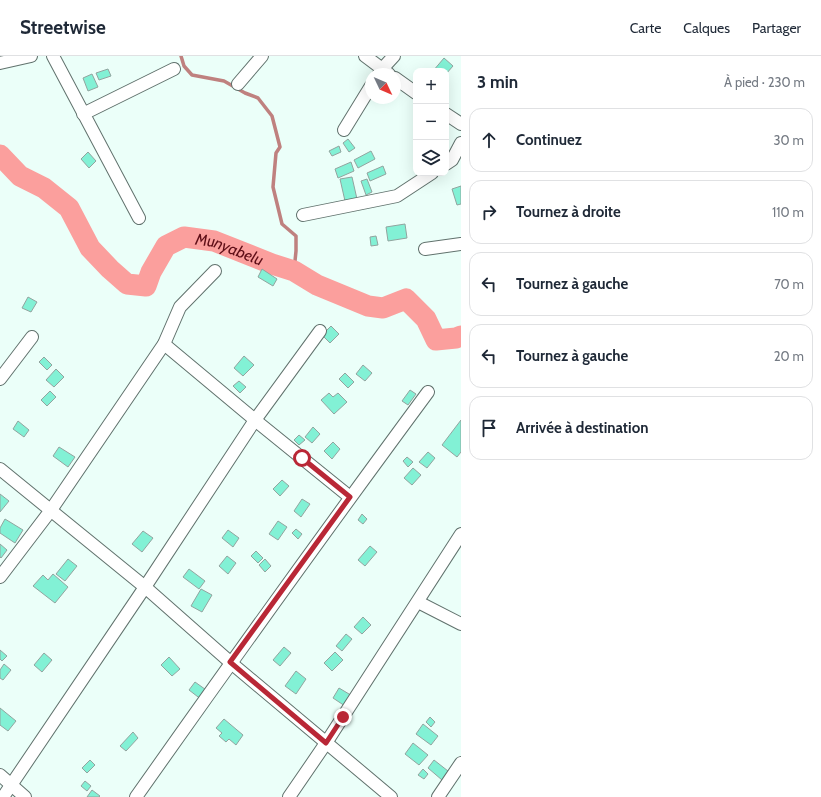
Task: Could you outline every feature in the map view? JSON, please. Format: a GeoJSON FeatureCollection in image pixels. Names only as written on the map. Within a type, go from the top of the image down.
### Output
{"type":"FeatureCollection","features":[{"type":"Feature","properties":{"kind":"street"},"geometry":{"type":"LineString","coordinates":[[0,63],[31,56]]}},
{"type":"Feature","properties":{"kind":"street"},"geometry":{"type":"LineString","coordinates":[[53,56],[139,218]]}},
{"type":"Feature","properties":{"kind":"street"},"geometry":{"type":"LineString","coordinates":[[238,84],[262,56]]}},
{"type":"Feature","properties":{"kind":"street"},"geometry":{"type":"LineString","coordinates":[[365,56],[378,68]]}},
{"type":"Feature","properties":{"kind":"street"},"geometry":{"type":"LineString","coordinates":[[386,68],[394,56]]}},
{"type":"Feature","properties":{"kind":"street"},"geometry":{"type":"LineString","coordinates":[[83,114],[174,69]]}},
{"type":"Feature","properties":{"kind":"street"},"geometry":{"type":"LineString","coordinates":[[401,82],[413,91]]}},
{"type":"Feature","properties":{"kind":"street"},"geometry":{"type":"LineString","coordinates":[[344,130],[365,96]]}},
{"type":"Feature","properties":{"kind":"street"},"geometry":{"type":"LineString","coordinates":[[449,116],[461,124]]}},
{"type":"Feature","properties":{"kind":"street"},"geometry":{"type":"LineString","coordinates":[[453,160],[461,143]]}},
{"type":"Feature","properties":{"kind":"street"},"geometry":{"type":"LineString","coordinates":[[303,215],[397,196],[427,176]]}},
{"type":"Feature","properties":{"kind":"street"},"geometry":{"type":"LineString","coordinates":[[425,249],[461,244]]}},
{"type":"Feature","properties":{"kind":"street"},"geometry":{"type":"LineString","coordinates":[[0,577],[51,510],[164,344],[180,307],[215,272]]}},
{"type":"Feature","properties":{"kind":"street"},"geometry":{"type":"LineString","coordinates":[[3,797],[145,587],[255,420],[320,331]]}},
{"type":"Feature","properties":{"kind":"street"},"geometry":{"type":"LineString","coordinates":[[0,379],[32,337]]}},
{"type":"Feature","properties":{"kind":"street"},"geometry":{"type":"LineString","coordinates":[[164,344],[350,497]]}},
{"type":"Feature","properties":{"kind":"street"},"geometry":{"type":"LineString","coordinates":[[136,797],[230,662],[428,392]]}},
{"type":"Feature","properties":{"kind":"street"},"geometry":{"type":"LineString","coordinates":[[0,469],[145,587],[230,662],[391,797]]}},
{"type":"Feature","properties":{"kind":"street"},"geometry":{"type":"LineString","coordinates":[[289,797],[326,743],[461,534]]}},
{"type":"Feature","properties":{"kind":"street"},"geometry":{"type":"LineString","coordinates":[[418,602],[461,624]]}},
{"type":"Feature","properties":{"kind":"street"},"geometry":{"type":"LineString","coordinates":[[438,797],[461,763]]}},
{"type":"Feature","properties":{"kind":"street"},"geometry":{"type":"LineString","coordinates":[[0,774],[26,797]]}},
{"type":"Feature","properties":{"kind":"building"},"geometry":{"type":"Polygon","coordinates":[[[444,58],[453,66],[449,71],[449,68],[436,68],[444,58]]]}},
{"type":"Feature","properties":{"kind":"building"},"geometry":{"type":"Polygon","coordinates":[[[108,69],[111,76],[99,80],[96,73],[108,69]]]}},
{"type":"Feature","properties":{"kind":"building"},"geometry":{"type":"Polygon","coordinates":[[[92,74],[98,87],[88,91],[83,78],[92,74]]]}},
{"type":"Feature","properties":{"kind":"building"},"geometry":{"type":"Polygon","coordinates":[[[348,139],[355,148],[349,152],[343,143],[348,139]]]}},
{"type":"Feature","properties":{"kind":"building"},"geometry":{"type":"Polygon","coordinates":[[[339,146],[341,152],[332,156],[329,151],[339,146]]]}},
{"type":"Feature","properties":{"kind":"building"},"geometry":{"type":"Polygon","coordinates":[[[371,151],[375,159],[358,168],[354,160],[371,151]]]}},
{"type":"Feature","properties":{"kind":"building"},"geometry":{"type":"Polygon","coordinates":[[[88,152],[96,161],[89,168],[81,159],[88,152]]]}},
{"type":"Feature","properties":{"kind":"building"},"geometry":{"type":"Polygon","coordinates":[[[351,162],[354,171],[338,178],[335,169],[351,162]]]}},
{"type":"Feature","properties":{"kind":"building"},"geometry":{"type":"Polygon","coordinates":[[[383,166],[386,174],[370,181],[367,173],[383,166]]]}},
{"type":"Feature","properties":{"kind":"building"},"geometry":{"type":"Polygon","coordinates":[[[352,177],[357,199],[345,201],[340,179],[352,177]]]}},
{"type":"Feature","properties":{"kind":"building"},"geometry":{"type":"Polygon","coordinates":[[[367,179],[372,192],[366,195],[361,181],[367,179]]]}},
{"type":"Feature","properties":{"kind":"building"},"geometry":{"type":"Polygon","coordinates":[[[461,186],[461,204],[457,205],[452,189],[461,186]]]}},
{"type":"Feature","properties":{"kind":"building"},"geometry":{"type":"Polygon","coordinates":[[[405,224],[407,238],[388,241],[386,227],[405,224]]]}},
{"type":"Feature","properties":{"kind":"building"},"geometry":{"type":"Polygon","coordinates":[[[376,236],[378,245],[371,246],[370,237],[376,236]]]}},
{"type":"Feature","properties":{"kind":"building"},"geometry":{"type":"Polygon","coordinates":[[[262,269],[277,279],[273,286],[258,277],[262,269]]]}},
{"type":"Feature","properties":{"kind":"building"},"geometry":{"type":"Polygon","coordinates":[[[28,297],[37,302],[31,312],[22,308],[28,297]]]}},
{"type":"Feature","properties":{"kind":"building"},"geometry":{"type":"Polygon","coordinates":[[[331,326],[339,334],[330,343],[322,335],[331,326]]]}},
{"type":"Feature","properties":{"kind":"building"},"geometry":{"type":"Polygon","coordinates":[[[244,356],[254,365],[243,376],[234,368],[244,356]]]}},
{"type":"Feature","properties":{"kind":"building"},"geometry":{"type":"Polygon","coordinates":[[[44,357],[52,365],[47,370],[39,362],[44,357]]]}},
{"type":"Feature","properties":{"kind":"building"},"geometry":{"type":"Polygon","coordinates":[[[363,365],[372,373],[365,381],[356,374],[363,365]]]}},
{"type":"Feature","properties":{"kind":"building"},"geometry":{"type":"Polygon","coordinates":[[[56,369],[64,377],[54,387],[46,380],[56,369]]]}},
{"type":"Feature","properties":{"kind":"building"},"geometry":{"type":"Polygon","coordinates":[[[345,373],[354,382],[348,388],[339,379],[345,373]]]}},
{"type":"Feature","properties":{"kind":"building"},"geometry":{"type":"Polygon","coordinates":[[[239,381],[246,387],[240,393],[233,386],[239,381]]]}},
{"type":"Feature","properties":{"kind":"building"},"geometry":{"type":"Polygon","coordinates":[[[410,390],[416,394],[408,405],[402,401],[410,390]]]}},
{"type":"Feature","properties":{"kind":"building"},"geometry":{"type":"Polygon","coordinates":[[[50,391],[56,397],[47,406],[41,400],[50,391]]]}},
{"type":"Feature","properties":{"kind":"building"},"geometry":{"type":"Polygon","coordinates":[[[329,393],[333,397],[338,393],[347,402],[334,414],[321,400],[329,393]]]}},
{"type":"Feature","properties":{"kind":"building"},"geometry":{"type":"Polygon","coordinates":[[[461,420],[461,452],[457,457],[442,445],[461,420]]]}},
{"type":"Feature","properties":{"kind":"building"},"geometry":{"type":"Polygon","coordinates":[[[18,421],[29,430],[24,437],[13,429],[18,421]]]}},
{"type":"Feature","properties":{"kind":"building"},"geometry":{"type":"Polygon","coordinates":[[[313,427],[320,434],[312,443],[305,437],[313,427]]]}},
{"type":"Feature","properties":{"kind":"building"},"geometry":{"type":"Polygon","coordinates":[[[299,435],[305,440],[299,445],[294,440],[299,435]]]}},
{"type":"Feature","properties":{"kind":"building"},"geometry":{"type":"Polygon","coordinates":[[[333,442],[340,449],[332,459],[324,451],[333,442]]]}},
{"type":"Feature","properties":{"kind":"building"},"geometry":{"type":"Polygon","coordinates":[[[59,447],[75,457],[68,467],[53,456],[59,447]]]}},
{"type":"Feature","properties":{"kind":"building"},"geometry":{"type":"Polygon","coordinates":[[[428,452],[435,458],[427,468],[419,462],[428,452]]]}},
{"type":"Feature","properties":{"kind":"building"},"geometry":{"type":"Polygon","coordinates":[[[407,457],[413,462],[408,467],[403,461],[407,457]]]}},
{"type":"Feature","properties":{"kind":"building"},"geometry":{"type":"Polygon","coordinates":[[[413,468],[421,475],[412,485],[404,478],[413,468]]]}},
{"type":"Feature","properties":{"kind":"building"},"geometry":{"type":"Polygon","coordinates":[[[282,480],[289,486],[280,496],[273,489],[282,480]]]}},
{"type":"Feature","properties":{"kind":"building"},"geometry":{"type":"Polygon","coordinates":[[[0,494],[9,501],[0,512],[0,494]]]}},
{"type":"Feature","properties":{"kind":"building"},"geometry":{"type":"Polygon","coordinates":[[[302,499],[310,504],[301,517],[294,511],[302,499]]]}},
{"type":"Feature","properties":{"kind":"building"},"geometry":{"type":"Polygon","coordinates":[[[362,514],[367,519],[363,524],[358,520],[362,514]]]}},
{"type":"Feature","properties":{"kind":"building"},"geometry":{"type":"Polygon","coordinates":[[[5,519],[23,530],[15,543],[0,533],[0,528],[5,519]]]}},
{"type":"Feature","properties":{"kind":"building"},"geometry":{"type":"Polygon","coordinates":[[[278,521],[287,527],[278,540],[269,534],[278,521]]]}},
{"type":"Feature","properties":{"kind":"building"},"geometry":{"type":"Polygon","coordinates":[[[296,529],[302,534],[298,539],[292,533],[296,529]]]}},
{"type":"Feature","properties":{"kind":"building"},"geometry":{"type":"Polygon","coordinates":[[[228,530],[239,538],[233,547],[222,538],[228,530]]]}},
{"type":"Feature","properties":{"kind":"building"},"geometry":{"type":"Polygon","coordinates":[[[143,531],[153,538],[142,552],[132,544],[143,531]]]}},
{"type":"Feature","properties":{"kind":"building"},"geometry":{"type":"Polygon","coordinates":[[[0,544],[7,550],[1,558],[0,557],[0,544]]]}},
{"type":"Feature","properties":{"kind":"building"},"geometry":{"type":"Polygon","coordinates":[[[370,546],[377,552],[365,566],[358,560],[370,546]]]}},
{"type":"Feature","properties":{"kind":"building"},"geometry":{"type":"Polygon","coordinates":[[[256,551],[263,558],[258,563],[251,556],[256,551]]]}},
{"type":"Feature","properties":{"kind":"building"},"geometry":{"type":"Polygon","coordinates":[[[227,556],[236,563],[228,574],[219,566],[227,556]]]}},
{"type":"Feature","properties":{"kind":"building"},"geometry":{"type":"Polygon","coordinates":[[[68,559],[77,566],[65,581],[56,574],[68,559]]]}},
{"type":"Feature","properties":{"kind":"building"},"geometry":{"type":"Polygon","coordinates":[[[265,559],[271,566],[265,572],[259,565],[265,559]]]}},
{"type":"Feature","properties":{"kind":"building"},"geometry":{"type":"Polygon","coordinates":[[[189,569],[205,581],[199,589],[183,577],[189,569]]]}},
{"type":"Feature","properties":{"kind":"building"},"geometry":{"type":"Polygon","coordinates":[[[53,574],[68,587],[55,603],[33,586],[43,575],[48,580],[53,574]]]}},
{"type":"Feature","properties":{"kind":"building"},"geometry":{"type":"Polygon","coordinates":[[[201,589],[212,595],[202,612],[191,606],[201,589]]]}},
{"type":"Feature","properties":{"kind":"building"},"geometry":{"type":"Polygon","coordinates":[[[363,617],[371,625],[362,634],[354,627],[363,617]]]}},
{"type":"Feature","properties":{"kind":"building"},"geometry":{"type":"Polygon","coordinates":[[[346,634],[352,639],[342,651],[336,646],[346,634]]]}},
{"type":"Feature","properties":{"kind":"building"},"geometry":{"type":"Polygon","coordinates":[[[284,647],[291,653],[280,666],[273,660],[284,647]]]}},
{"type":"Feature","properties":{"kind":"building"},"geometry":{"type":"Polygon","coordinates":[[[0,650],[7,656],[2,661],[0,659],[0,650]]]}},
{"type":"Feature","properties":{"kind":"building"},"geometry":{"type":"Polygon","coordinates":[[[335,652],[343,660],[332,671],[324,663],[335,652]]]}},
{"type":"Feature","properties":{"kind":"building"},"geometry":{"type":"Polygon","coordinates":[[[44,653],[52,660],[42,672],[34,665],[44,653]]]}},
{"type":"Feature","properties":{"kind":"building"},"geometry":{"type":"Polygon","coordinates":[[[169,657],[180,669],[172,676],[161,665],[169,657]]]}},
{"type":"Feature","properties":{"kind":"building"},"geometry":{"type":"Polygon","coordinates":[[[4,664],[11,670],[3,680],[0,678],[0,670],[4,664]]]}},
{"type":"Feature","properties":{"kind":"building"},"geometry":{"type":"Polygon","coordinates":[[[296,671],[306,679],[296,694],[285,686],[296,671]]]}},
{"type":"Feature","properties":{"kind":"building"},"geometry":{"type":"Polygon","coordinates":[[[195,682],[209,692],[202,700],[189,690],[195,682]]]}},
{"type":"Feature","properties":{"kind":"building"},"geometry":{"type":"Polygon","coordinates":[[[339,688],[354,697],[348,708],[333,698],[339,688]]]}},
{"type":"Feature","properties":{"kind":"building"},"geometry":{"type":"Polygon","coordinates":[[[0,708],[16,721],[8,731],[0,725],[0,708]]]}},
{"type":"Feature","properties":{"kind":"building"},"geometry":{"type":"Polygon","coordinates":[[[430,717],[435,722],[431,727],[426,722],[430,717]]]}},
{"type":"Feature","properties":{"kind":"building"},"geometry":{"type":"Polygon","coordinates":[[[224,719],[243,735],[236,745],[229,739],[226,742],[219,736],[222,733],[216,728],[224,719]]]}},
{"type":"Feature","properties":{"kind":"building"},"geometry":{"type":"Polygon","coordinates":[[[423,724],[438,736],[431,745],[416,734],[423,724]]]}},
{"type":"Feature","properties":{"kind":"building"},"geometry":{"type":"Polygon","coordinates":[[[133,732],[138,738],[126,751],[120,746],[133,732]]]}},
{"type":"Feature","properties":{"kind":"building"},"geometry":{"type":"Polygon","coordinates":[[[413,743],[428,755],[419,765],[405,754],[413,743]]]}},
{"type":"Feature","properties":{"kind":"building"},"geometry":{"type":"Polygon","coordinates":[[[90,760],[95,765],[87,773],[82,768],[90,760]]]}},
{"type":"Feature","properties":{"kind":"building"},"geometry":{"type":"Polygon","coordinates":[[[434,760],[448,771],[442,780],[428,768],[434,760]]]}},
{"type":"Feature","properties":{"kind":"building"},"geometry":{"type":"Polygon","coordinates":[[[423,769],[428,774],[424,779],[418,775],[423,769]]]}},
{"type":"Feature","properties":{"kind":"building"},"geometry":{"type":"Polygon","coordinates":[[[85,781],[91,786],[87,791],[81,786],[85,781]]]}},
{"type":"Feature","properties":{"kind":"building"},"geometry":{"type":"Polygon","coordinates":[[[92,790],[100,796],[87,797],[92,790]]]}},
{"type":"Feature","properties":{"kind":"waterway"},"geometry":{"type":"LineString","coordinates":[[181,56],[184,66],[192,75],[224,81],[245,93],[258,98],[272,116],[280,147],[276,153],[273,187],[282,224],[296,236],[294,271]]}},
{"type":"Feature","properties":{"kind":"waterway","name":"Munyabelu"},"geometry":{"type":"LineString","coordinates":[[0,155],[20,176],[44,188],[69,208],[90,248],[127,284],[146,286],[151,272],[166,246],[184,237],[214,241],[294,271],[317,285],[368,306],[383,308],[406,299],[426,319],[436,340],[461,336]]}},
{"type":"Feature","properties":{"kind":"route"},"geometry":{"type":"LineString","coordinates":[[302,458],[350,497],[230,662],[326,743],[343,717]]}}]}
